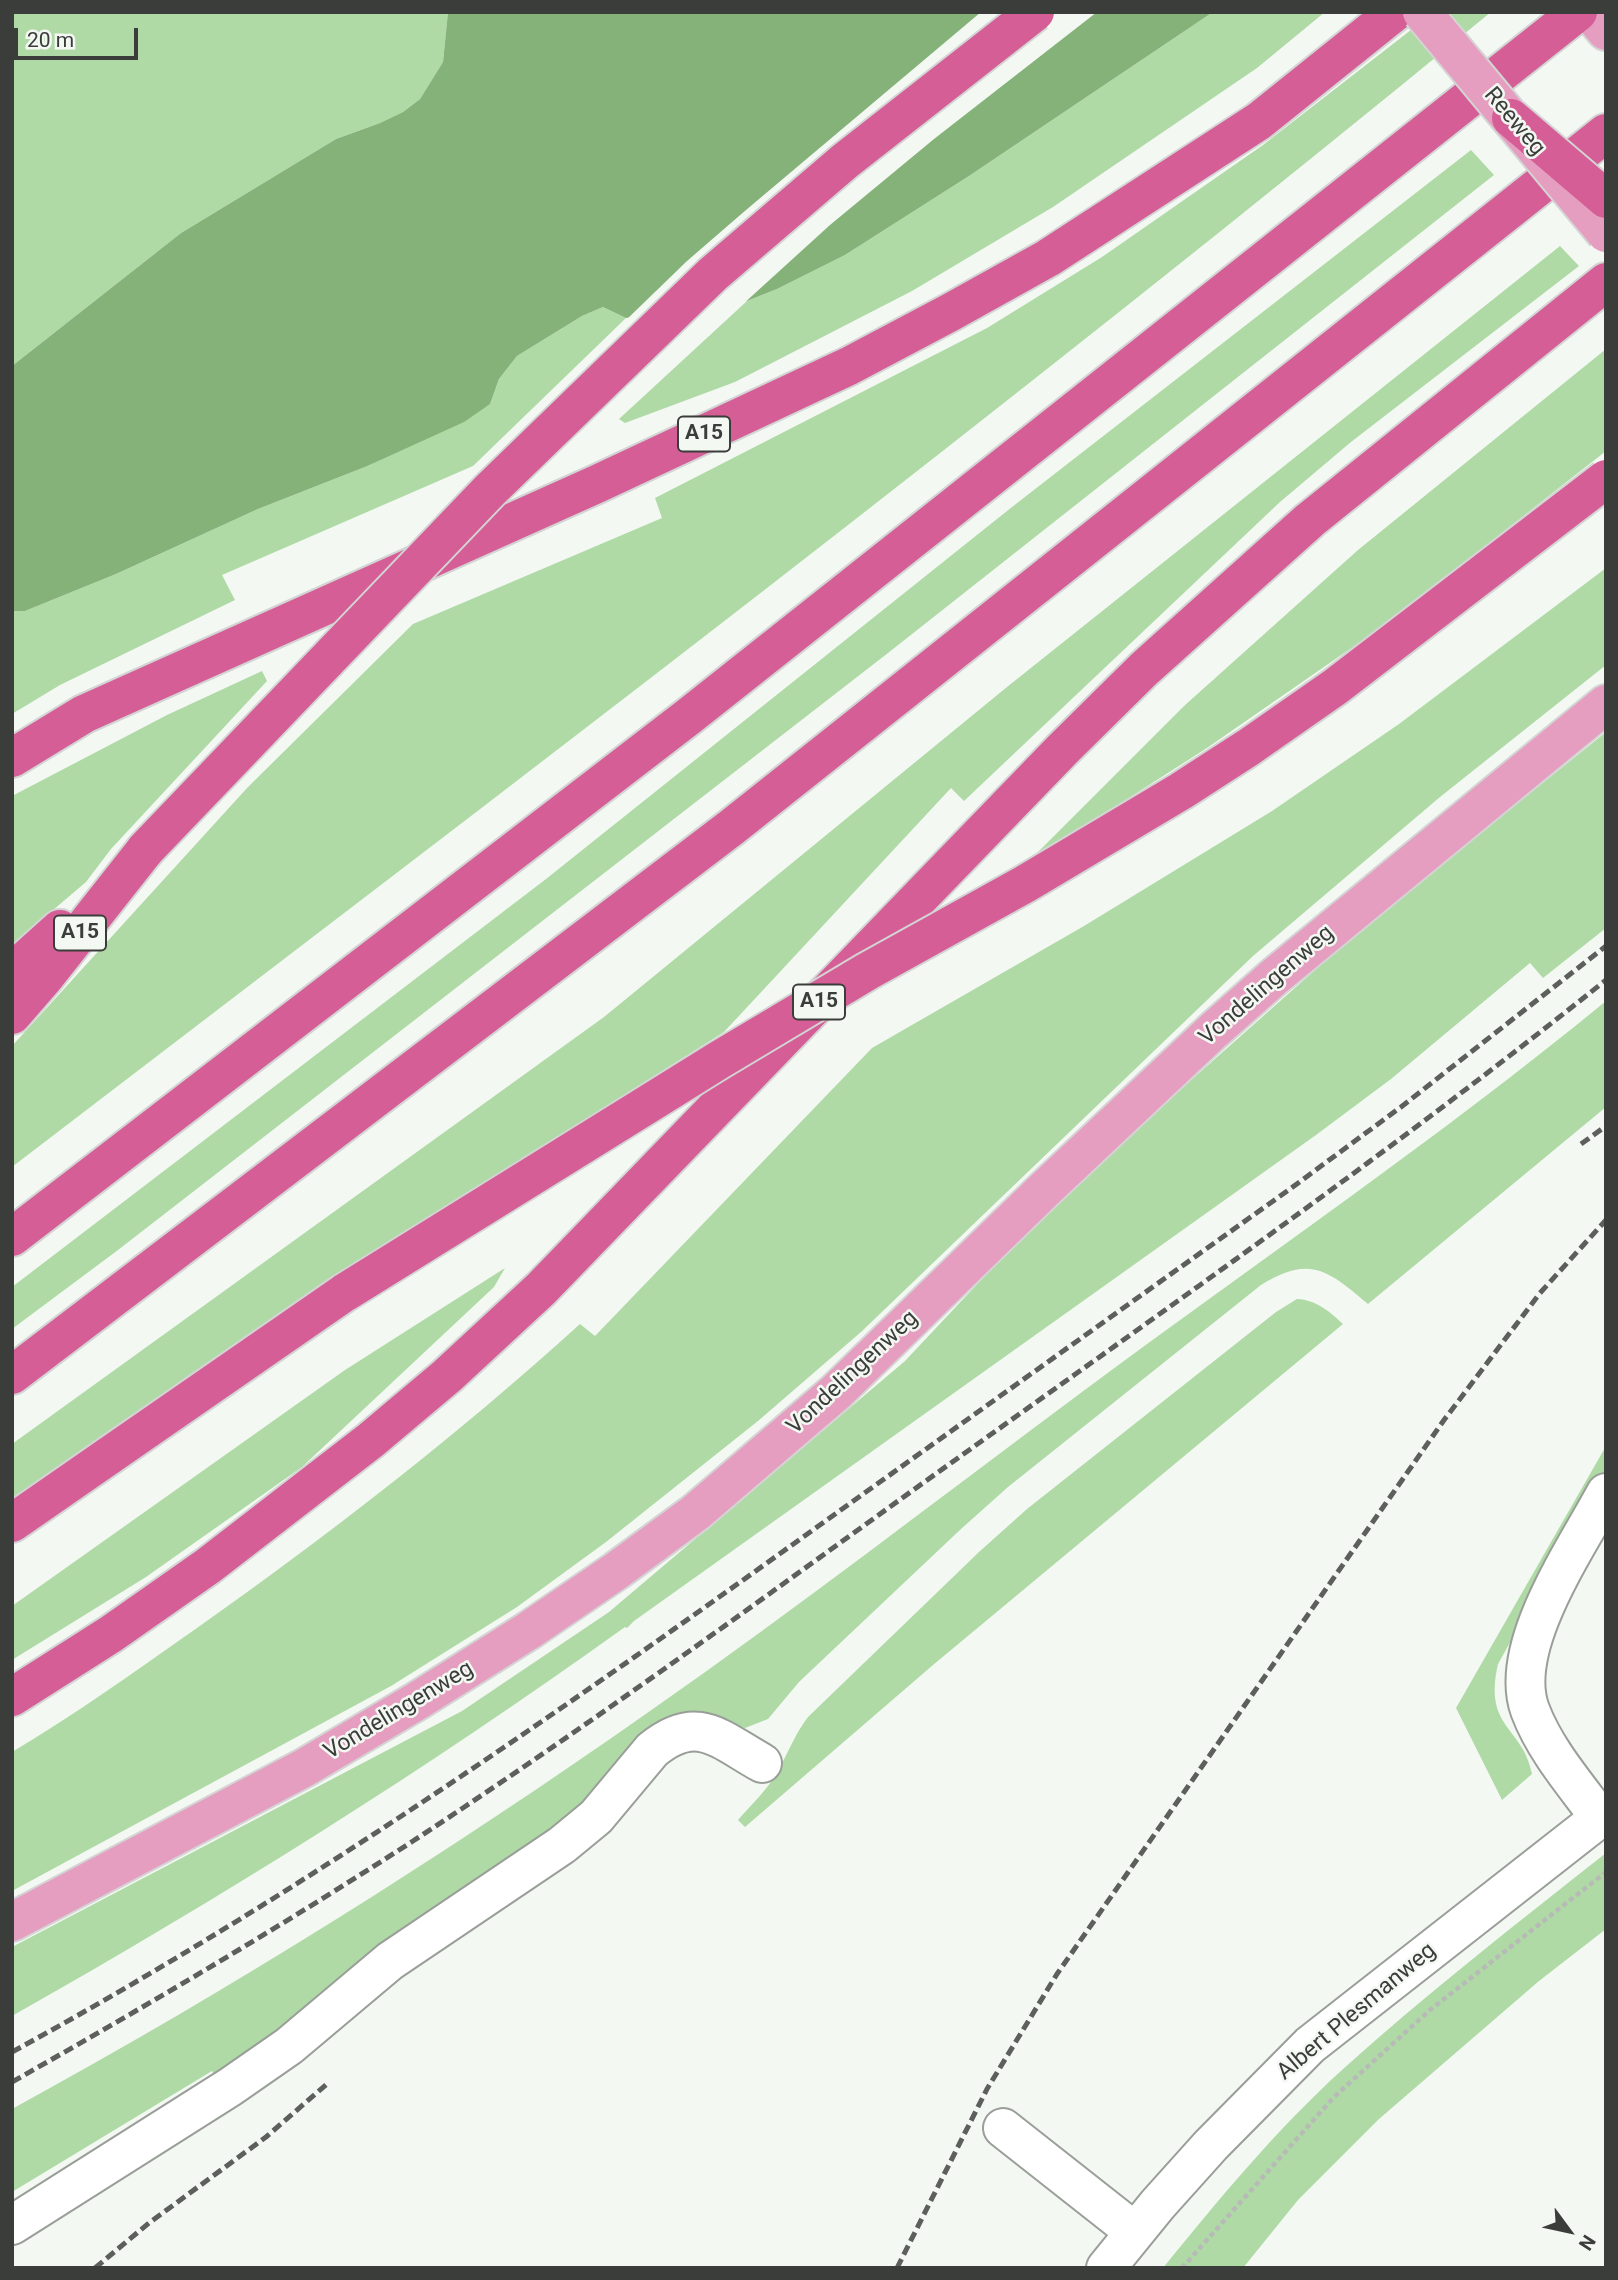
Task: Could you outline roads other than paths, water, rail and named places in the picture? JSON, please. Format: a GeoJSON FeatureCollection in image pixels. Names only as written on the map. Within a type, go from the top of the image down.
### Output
{"type":"FeatureCollection","features":[{"type":"Feature","properties":{"kind":"highway","name":"A15"},"geometry":{"type":"LineString","coordinates":[[12,972],[146,849],[499,481],[713,274],[845,161],[1035,12]]}},
{"type":"Feature","properties":{"kind":"highway","name":"A15"},"geometry":{"type":"LineString","coordinates":[[12,758],[84,715],[597,484],[849,366],[951,312],[1048,258],[1259,121],[1395,12]]}},
{"type":"Feature","properties":{"kind":"highway"},"geometry":{"type":"LineString","coordinates":[[12,1237],[688,717],[1578,12]]}},
{"type":"Feature","properties":{"kind":"highway"},"geometry":{"type":"LineString","coordinates":[[1511,118],[1606,199]]}},
{"type":"Feature","properties":{"kind":"highway"},"geometry":{"type":"LineString","coordinates":[[12,1375],[743,818],[1606,133]]}},
{"type":"Feature","properties":{"kind":"highway","name":"A15"},"geometry":{"type":"LineString","coordinates":[[12,1697],[111,1634],[208,1566],[371,1440],[447,1376],[541,1289],[1062,750],[1144,669],[1310,520],[1606,282]]}},
{"type":"Feature","properties":{"kind":"highway","name":"A15"},"geometry":{"type":"LineString","coordinates":[[12,1523],[344,1293],[742,1046],[868,971],[1025,884],[1249,747],[1335,687],[1606,479]]}},
{"type":"Feature","properties":{"kind":"highway","name":"A15"},"geometry":{"type":"LineString","coordinates":[[12,1015],[146,849]]}},
{"type":"Feature","properties":{"kind":"main road","name":"Reeweg"},"geometry":{"type":"LineString","coordinates":[[1422,12],[1606,233]]}},
{"type":"Feature","properties":{"kind":"main road"},"geometry":{"type":"LineString","coordinates":[[1590,12],[1606,31]]}},
{"type":"Feature","properties":{"kind":"main road","name":"Vondelingenweg"},"geometry":{"type":"LineString","coordinates":[[12,1922],[304,1768],[417,1701],[605,1579],[695,1513],[835,1393],[1213,1031],[1285,968],[1606,704]]}},
{"type":"Feature","properties":{"kind":"street"},"geometry":{"type":"LineString","coordinates":[[1603,1815],[1568,1775],[1542,1734],[1530,1708],[1525,1678],[1529,1647],[1538,1622],[1606,1493]]}},
{"type":"Feature","properties":{"kind":"street"},"geometry":{"type":"LineString","coordinates":[[12,2225],[240,2081],[289,2046],[390,1961],[562,1846],[596,1817],[652,1750],[663,1741],[687,1731],[701,1730],[762,1763]]}},
{"type":"Feature","properties":{"kind":"street","name":"Albert Plesmanweg"},"geometry":{"type":"LineString","coordinates":[[1106,2268],[1211,2145],[1310,2045],[1603,1815]]}},
{"type":"Feature","properties":{"kind":"street"},"geometry":{"type":"LineString","coordinates":[[1003,2128],[1135,2232]]}},
{"type":"Feature","properties":{"kind":"railway"},"geometry":{"type":"LineString","coordinates":[[12,2052],[117,1993],[322,1868],[522,1735],[1290,1189],[1401,1107],[1606,946]]}},
{"type":"Feature","properties":{"kind":"railway"},"geometry":{"type":"LineString","coordinates":[[12,2082],[314,1904],[413,1841],[607,1710],[1268,1236],[1523,1046],[1606,980]]}},
{"type":"Feature","properties":{"kind":"railway"},"geometry":{"type":"LineString","coordinates":[[1581,1144],[1606,1126]]}},
{"type":"Feature","properties":{"kind":"railway"},"geometry":{"type":"LineString","coordinates":[[897,2268],[987,2089],[1057,1974],[1444,1420],[1540,1293],[1606,1220]]}},
{"type":"Feature","properties":{"kind":"railway"},"geometry":{"type":"LineString","coordinates":[[95,2268],[149,2223],[266,2137],[328,2083]]}}]}
